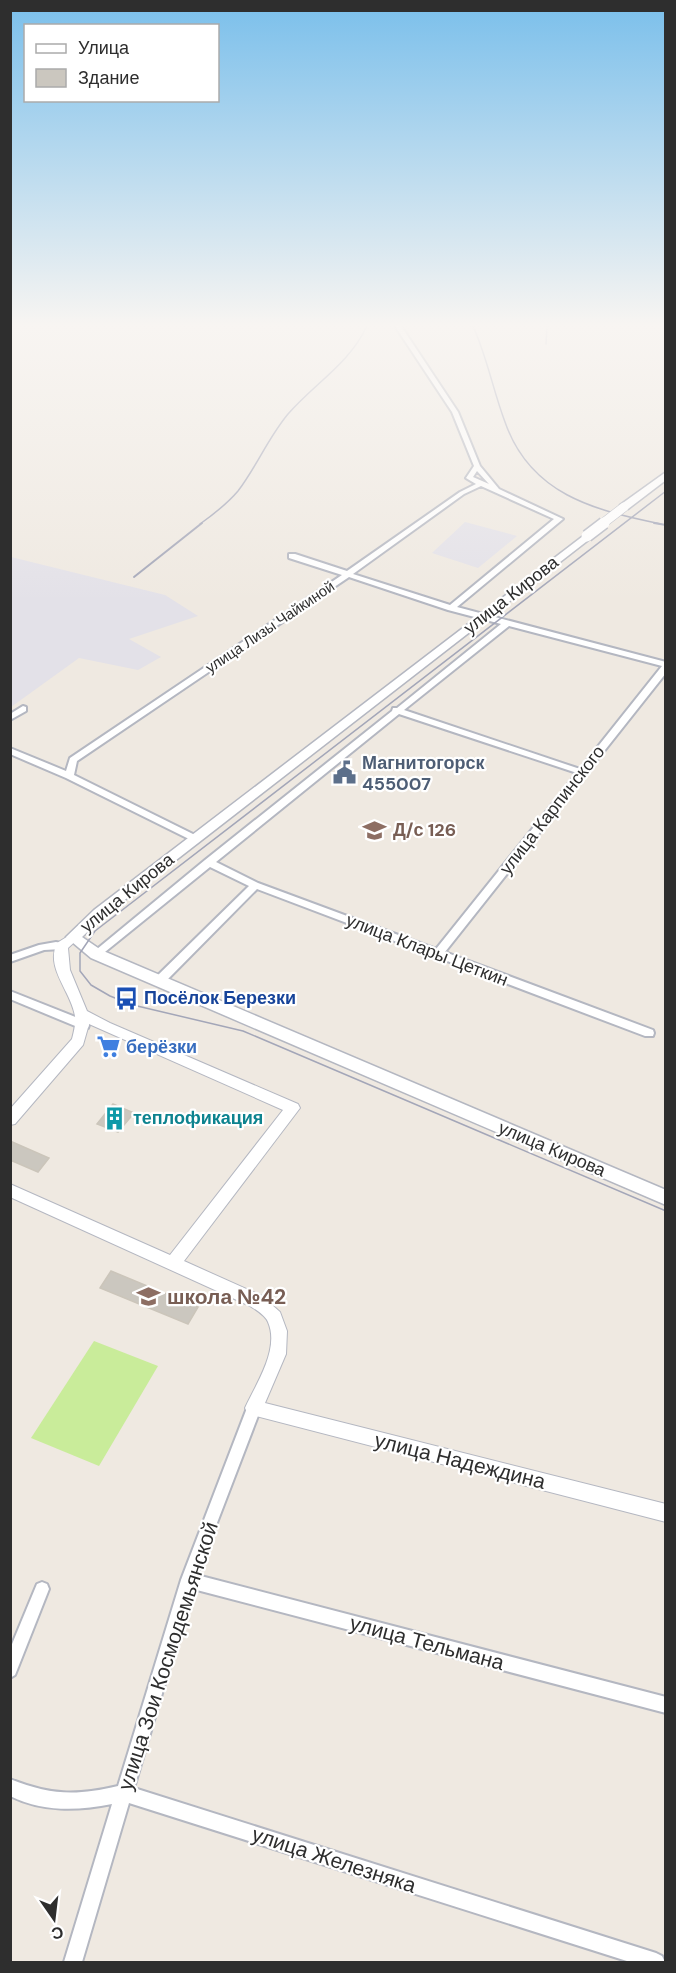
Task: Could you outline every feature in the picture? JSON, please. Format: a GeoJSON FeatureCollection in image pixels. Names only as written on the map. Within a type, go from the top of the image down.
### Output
{"type":"FeatureCollection","features":[{"type":"Feature","properties":{"kind":"main road","name":"улица Кирова"},"geometry":{"type":"LineString","coordinates":[[666,475],[99,913],[68,942],[666,1198]]}},
{"type":"Feature","properties":{"kind":"street"},"geometry":{"type":"LineString","coordinates":[[457,418],[477,466],[499,492]]}},
{"type":"Feature","properties":{"kind":"street"},"geometry":{"type":"LineString","coordinates":[[451,608],[560,519],[468,478],[477,466]]}},
{"type":"Feature","properties":{"kind":"street","name":"улица Лизы Чайкиной"},"geometry":{"type":"LineString","coordinates":[[69,776],[73,760],[348,574],[462,493],[480,484]]}},
{"type":"Feature","properties":{"kind":"street"},"geometry":{"type":"LineString","coordinates":[[292,556],[451,608],[666,666]]}},
{"type":"Feature","properties":{"kind":"street"},"geometry":{"type":"LineString","coordinates":[[96,954],[396,710],[507,623]]}},
{"type":"Feature","properties":{"kind":"street","name":"улица Карпинского"},"geometry":{"type":"LineString","coordinates":[[438,954],[666,666]]}},
{"type":"Feature","properties":{"kind":"street"},"geometry":{"type":"LineString","coordinates":[[10,718],[23,709]]}},
{"type":"Feature","properties":{"kind":"street"},"geometry":{"type":"LineString","coordinates":[[396,710],[581,772]]}},
{"type":"Feature","properties":{"kind":"street"},"geometry":{"type":"LineString","coordinates":[[10,751],[69,776],[196,838]]}},
{"type":"Feature","properties":{"kind":"street","name":"улица Клары Цеткин"},"geometry":{"type":"LineString","coordinates":[[208,862],[255,885],[649,1033]]}},
{"type":"Feature","properties":{"kind":"street"},"geometry":{"type":"LineString","coordinates":[[159,981],[255,885]]}},
{"type":"Feature","properties":{"kind":"street"},"geometry":{"type":"LineString","coordinates":[[10,959],[46,946],[68,942],[63,969],[83,1020],[78,1041],[11,1118]]}},
{"type":"Feature","properties":{"kind":"street"},"geometry":{"type":"LineString","coordinates":[[10,995],[105,1027],[293,1108],[172,1264],[10,1190]]}},
{"type":"Feature","properties":{"kind":"street","name":"улица Зои Космодемьянской"},"geometry":{"type":"LineString","coordinates":[[73,1962],[188,1580],[277,1353],[279,1333],[272,1313],[256,1301],[172,1264]]}},
{"type":"Feature","properties":{"kind":"street","name":"улица Надеждина"},"geometry":{"type":"LineString","coordinates":[[254,1408],[666,1513]]}},
{"type":"Feature","properties":{"kind":"street","name":"улица Тельмана"},"geometry":{"type":"LineString","coordinates":[[188,1580],[666,1705]]}},
{"type":"Feature","properties":{"kind":"street"},"geometry":{"type":"LineString","coordinates":[[10,1670],[42,1589]]}},
{"type":"Feature","properties":{"kind":"street"},"geometry":{"type":"LineString","coordinates":[[10,1787],[44,1799],[94,1800],[124,1793]]}},
{"type":"Feature","properties":{"kind":"street","name":"улица Железняка"},"geometry":{"type":"LineString","coordinates":[[124,1793],[656,1962]]}},
{"type":"Feature","properties":{"kind":"shaded area"},"geometry":{"type":"Polygon","coordinates":[[[465,522],[517,536],[478,568],[432,553],[465,522]]]}},
{"type":"Feature","properties":{"kind":"shaded area"},"geometry":{"type":"Polygon","coordinates":[[[11,557],[165,595],[198,616],[129,639],[161,657],[138,670],[79,658],[11,707],[11,557]]]}},
{"type":"Feature","properties":{"kind":"green space"},"geometry":{"type":"Polygon","coordinates":[[[94,1341],[158,1366],[99,1466],[31,1438],[94,1341]]]}},
{"type":"Feature","properties":{"kind":"building","name":"теплофикация"},"geometry":{"type":"Polygon","coordinates":[[[113,1104],[134,1113],[118,1132],[97,1124],[113,1104]]]}},
{"type":"Feature","properties":{"kind":"building"},"geometry":{"type":"Polygon","coordinates":[[[10,1141],[49,1158],[38,1172],[10,1160],[10,1141]]]}},
{"type":"Feature","properties":{"kind":"building","name":"школа №42"},"geometry":{"type":"Polygon","coordinates":[[[111,1271],[198,1307],[188,1324],[100,1288],[111,1271]]]}},
{"type":"Feature","properties":{"kind":"tram line"},"geometry":{"type":"LineString","coordinates":[[666,491],[95,931],[80,953],[80,971],[91,985],[110,996],[133,1005],[243,1031],[666,1211]]}},
{"type":"Feature","properties":{"kind":"railway"},"geometry":{"type":"LineString","coordinates":[[200,524],[238,491],[285,418]]}},
{"type":"Feature","properties":{"kind":"railway"},"geometry":{"type":"LineString","coordinates":[[504,418],[516,446],[530,466],[547,482],[588,505],[661,524]]}},
{"type":"Feature","properties":{"kind":"railway"},"geometry":{"type":"LineString","coordinates":[[134,577],[202,523]]}},
{"type":"Feature","properties":{"kind":"railway"},"geometry":{"type":"LineString","coordinates":[[654,523],[666,525]]}},
{"type":"Feature","properties":{"kind":"place","name":"Магнитогорск 455007"},"geometry":{"type":"Point","coordinates":[344,773]}},
{"type":"Feature","properties":{"kind":"place","name":"Д/с 126"},"geometry":{"type":"Point","coordinates":[375,830]}},
{"type":"Feature","properties":{"kind":"place","name":"Посёлок Березки"},"geometry":{"type":"Point","coordinates":[126,998]}},
{"type":"Feature","properties":{"kind":"place","name":"берёзки"},"geometry":{"type":"Point","coordinates":[108,1047]}},
{"type":"Feature","properties":{"kind":"place","name":"теплофикация"},"geometry":{"type":"Point","coordinates":[115,1118]}},
{"type":"Feature","properties":{"kind":"place","name":"школа №42"},"geometry":{"type":"Point","coordinates":[149,1297]}}]}
